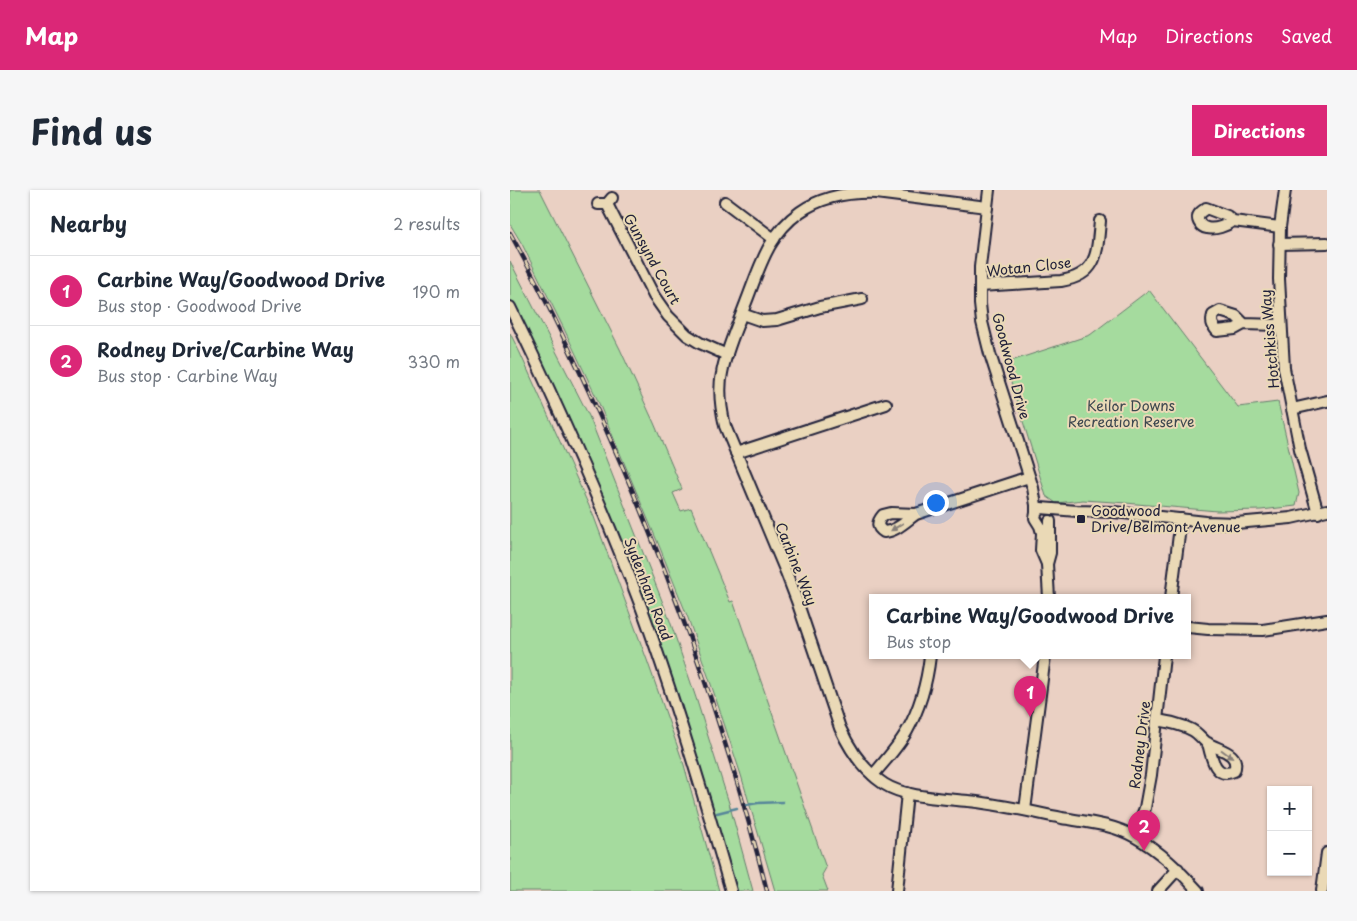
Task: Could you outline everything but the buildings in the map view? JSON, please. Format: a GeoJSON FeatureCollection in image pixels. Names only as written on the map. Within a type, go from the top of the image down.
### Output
{"type":"FeatureCollection","features":[{"type":"Feature","properties":{"kind":"street","name":"Goodwood Drive"},"geometry":{"type":"LineString","coordinates":[[989,190],[982,249],[980,304],[986,336],[1033,488],[1037,518],[1042,536],[1041,550],[1047,564]]}},
{"type":"Feature","properties":{"kind":"street","name":"Hotchkiss Way"},"geometry":{"type":"LineString","coordinates":[[1285,190],[1279,244],[1284,368],[1300,449],[1322,512]]}},
{"type":"Feature","properties":{"kind":"street","name":"Carbine Way"},"geometry":{"type":"LineString","coordinates":[[987,206],[876,193],[847,194],[821,201],[800,212],[779,232],[763,258],[727,355],[722,374],[720,394],[720,404],[725,426],[797,601],[840,728],[858,760],[873,775],[884,784],[907,793],[985,803],[1111,827],[1134,836],[1161,854],[1198,891]]}},
{"type":"Feature","properties":{"kind":"street","name":"Gunsynd Court"},"geometry":{"type":"LineString","coordinates":[[606,202],[654,296],[668,316],[687,335],[727,355]]}},
{"type":"Feature","properties":{"kind":"street"},"geometry":{"type":"LineString","coordinates":[[725,202],[774,239]]}},
{"type":"Feature","properties":{"kind":"street","name":"Wotan Close"},"geometry":{"type":"LineString","coordinates":[[980,286],[1061,281],[1072,279],[1082,274],[1090,267],[1097,252],[1100,221]]}},
{"type":"Feature","properties":{"kind":"street"},"geometry":{"type":"LineString","coordinates":[[1233,221],[1280,227]]}},
{"type":"Feature","properties":{"kind":"street"},"geometry":{"type":"LineString","coordinates":[[1279,244],[1327,243]]}},
{"type":"Feature","properties":{"kind":"street"},"geometry":{"type":"LineString","coordinates":[[742,314],[762,321],[777,320],[820,306],[862,298]]}},
{"type":"Feature","properties":{"kind":"street","name":"Sydenham Road"},"geometry":{"type":"LineString","coordinates":[[510,307],[591,481],[641,609],[686,738],[731,891]]}},
{"type":"Feature","properties":{"kind":"street"},"geometry":{"type":"LineString","coordinates":[[1244,324],[1281,325]]}},
{"type":"Feature","properties":{"kind":"street"},"geometry":{"type":"LineString","coordinates":[[1292,409],[1327,400]]}},
{"type":"Feature","properties":{"kind":"street"},"geometry":{"type":"LineString","coordinates":[[736,453],[887,403]]}},
{"type":"Feature","properties":{"kind":"street"},"geometry":{"type":"LineString","coordinates":[[916,514],[1029,477]]}},
{"type":"Feature","properties":{"kind":"street","name":"Goodwood Drive"},"geometry":{"type":"LineString","coordinates":[[1033,488],[1046,509]]}},
{"type":"Feature","properties":{"kind":"street"},"geometry":{"type":"LineString","coordinates":[[1077,512],[1043,524],[1037,518],[1041,508],[1077,512],[1114,512],[1221,523],[1249,523],[1322,512]]}},
{"type":"Feature","properties":{"kind":"street"},"geometry":{"type":"LineString","coordinates":[[1046,509],[1051,514],[1050,521]]}},
{"type":"Feature","properties":{"kind":"street"},"geometry":{"type":"LineString","coordinates":[[1172,594],[1181,519]]}},
{"type":"Feature","properties":{"kind":"street","name":"Goodwood Drive"},"geometry":{"type":"LineString","coordinates":[[1049,594],[1047,564],[1050,553],[1050,521]]}},
{"type":"Feature","properties":{"kind":"street"},"geometry":{"type":"LineString","coordinates":[[1191,627],[1263,630],[1327,620]]}},
{"type":"Feature","properties":{"kind":"street"},"geometry":{"type":"LineString","coordinates":[[873,775],[907,732],[921,698],[928,675],[930,659]]}},
{"type":"Feature","properties":{"kind":"street"},"geometry":{"type":"LineString","coordinates":[[1025,810],[1046,659]]}},
{"type":"Feature","properties":{"kind":"street","name":"Rodney Drive"},"geometry":{"type":"LineString","coordinates":[[1134,836],[1145,808],[1151,775],[1164,659]]}},
{"type":"Feature","properties":{"kind":"street"},"geometry":{"type":"LineString","coordinates":[[1157,720],[1193,730],[1208,744]]}},
{"type":"Feature","properties":{"kind":"street"},"geometry":{"type":"LineString","coordinates":[[897,891],[907,793]]}},
{"type":"Feature","properties":{"kind":"street"},"geometry":{"type":"LineString","coordinates":[[1322,891],[1327,853]]}},
{"type":"Feature","properties":{"kind":"street"},"geometry":{"type":"LineString","coordinates":[[1158,891],[1178,869]]}},
{"type":"Feature","properties":{"kind":"green space"},"geometry":{"type":"Polygon","coordinates":[[[510,190],[540,190],[620,349],[654,423],[682,489],[673,493],[681,511],[691,508],[730,602],[733,601],[826,868],[822,875],[828,891],[775,891],[741,775],[688,618],[598,401],[522,244],[510,224],[510,190]]]}},
{"type":"Feature","properties":{"kind":"green space"},"geometry":{"type":"Polygon","coordinates":[[[510,261],[589,416],[670,621],[729,803],[753,891],[735,891],[702,779],[551,384],[510,301],[510,261]]]}},
{"type":"Feature","properties":{"kind":"green space","name":"Keilor Downs Recreation Reserve"},"geometry":{"type":"Polygon","coordinates":[[[1149,290],[1238,407],[1278,402],[1299,493],[1296,506],[1261,510],[1217,511],[1083,500],[1056,503],[1046,496],[1005,363],[1090,335],[1149,290]]]}},
{"type":"Feature","properties":{"kind":"green space"},"geometry":{"type":"Polygon","coordinates":[[[510,333],[594,517],[684,765],[719,891],[510,891],[510,333]]]}},
{"type":"Feature","properties":{"kind":"waterway"},"geometry":{"type":"LineString","coordinates":[[746,805],[783,802]]}},
{"type":"Feature","properties":{"kind":"waterway"},"geometry":{"type":"LineString","coordinates":[[717,813],[737,808]]}},
{"type":"Feature","properties":{"kind":"railway"},"geometry":{"type":"LineString","coordinates":[[510,233],[546,300],[579,370],[649,532],[694,650],[714,709],[751,830],[767,891]]}},
{"type":"Feature","properties":{"kind":"place","name":"Goodwood Drive/Belmont Avenue"},"geometry":{"type":"Point","coordinates":[1081,519]}},
{"type":"Feature","properties":{"kind":"place","name":"Carbine Way/Goodwood Drive"},"geometry":{"type":"Point","coordinates":[1030,717]}},
{"type":"Feature","properties":{"kind":"place","name":"Rodney Drive/Carbine Way"},"geometry":{"type":"Point","coordinates":[1144,851]}}]}
